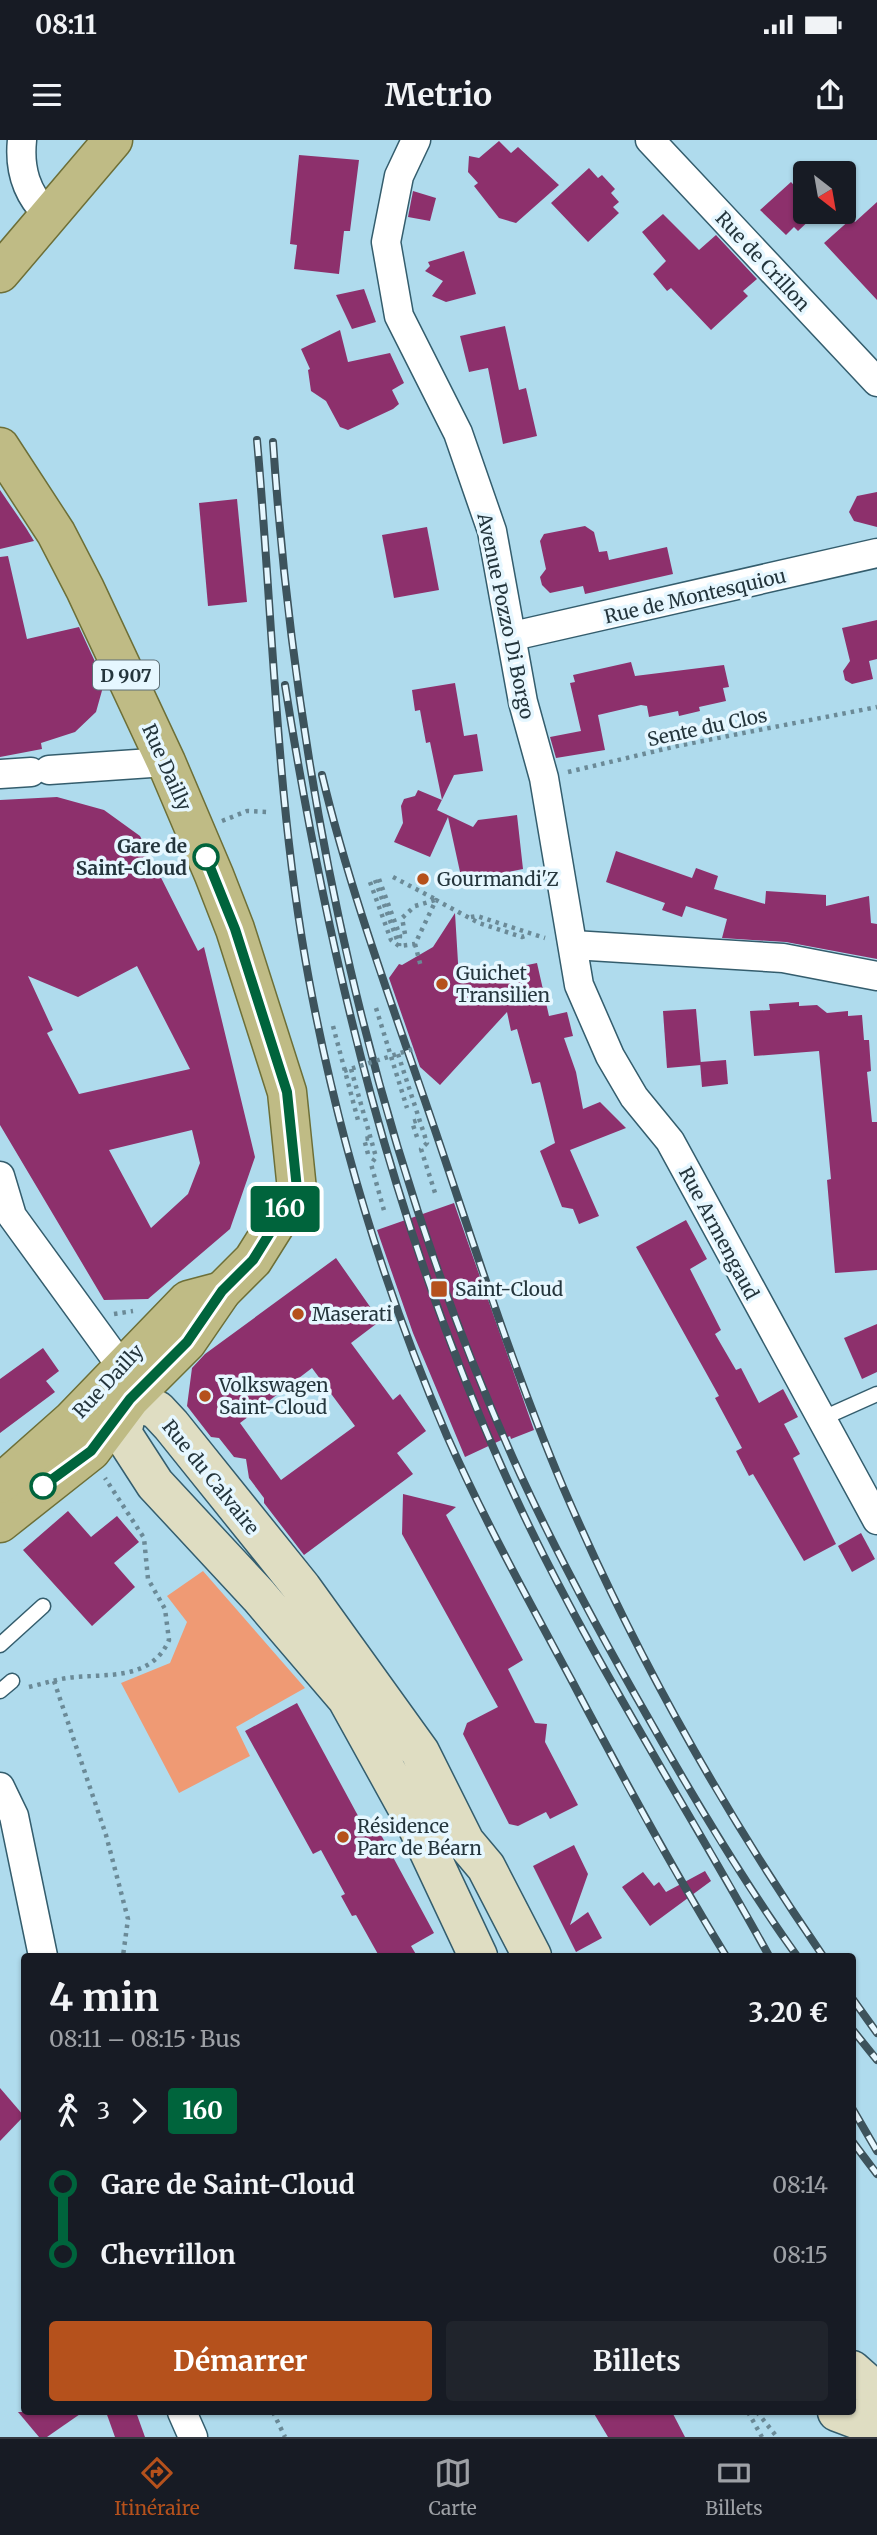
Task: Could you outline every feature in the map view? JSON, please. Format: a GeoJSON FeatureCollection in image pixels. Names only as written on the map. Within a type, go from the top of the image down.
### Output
{"type":"FeatureCollection","features":[{"type":"Feature","properties":{"kind":"main road"},"geometry":{"type":"LineString","coordinates":[[0,273],[47,214],[113,140]]}},
{"type":"Feature","properties":{"kind":"main road","name":"Rue Dailly"},"geometry":{"type":"LineString","coordinates":[[0,447],[62,544],[166,762],[235,929],[287,1092],[297,1189],[253,1260],[222,1291],[187,1342],[72,1420],[0,1484]]}},
{"type":"Feature","properties":{"kind":"main road"},"geometry":{"type":"LineString","coordinates":[[125,1383],[122,1433],[155,1484],[259,1596],[347,1699],[415,1822],[477,1953]]}},
{"type":"Feature","properties":{"kind":"main road","name":"Rue Dailly"},"geometry":{"type":"LineString","coordinates":[[0,1522],[91,1451],[125,1383]]}},
{"type":"Feature","properties":{"kind":"main road","name":"Rue du Calvaire"},"geometry":{"type":"LineString","coordinates":[[125,1383],[157,1410],[302,1588],[420,1752],[465,1842],[486,1867],[530,1953]]}},
{"type":"Feature","properties":{"kind":"main road"},"geometry":{"type":"LineString","coordinates":[[856,2374],[877,2392]]}},
{"type":"Feature","properties":{"kind":"main road"},"geometry":{"type":"LineString","coordinates":[[845,2415],[877,2427]]}},
{"type":"Feature","properties":{"kind":"street"},"geometry":{"type":"LineString","coordinates":[[22,140],[20,162],[32,199],[47,214]]}},
{"type":"Feature","properties":{"kind":"street","name":"Avenue Pozzo Di Borgo"},"geometry":{"type":"LineString","coordinates":[[416,140],[399,177],[386,242],[399,316],[458,433],[492,531],[523,702],[544,778],[573,944]]}},
{"type":"Feature","properties":{"kind":"street","name":"Rue de Crillon"},"geometry":{"type":"LineString","coordinates":[[650,140],[877,382]]}},
{"type":"Feature","properties":{"kind":"street","name":"Rue de Montesquiou"},"geometry":{"type":"LineString","coordinates":[[513,636],[531,635],[877,554]]}},
{"type":"Feature","properties":{"kind":"street"},"geometry":{"type":"LineString","coordinates":[[0,774],[166,762]]}},
{"type":"Feature","properties":{"kind":"street"},"geometry":{"type":"LineString","coordinates":[[573,944],[783,958],[877,975]]}},
{"type":"Feature","properties":{"kind":"street","name":"Rue Armengaud"},"geometry":{"type":"LineString","coordinates":[[573,944],[579,985],[610,1056],[634,1097],[670,1141],[877,1520]]}},
{"type":"Feature","properties":{"kind":"street"},"geometry":{"type":"LineString","coordinates":[[0,1176],[4,1217],[125,1383]]}},
{"type":"Feature","properties":{"kind":"street"},"geometry":{"type":"LineString","coordinates":[[201,1536],[235,1508]]}},
{"type":"Feature","properties":{"kind":"street"},"geometry":{"type":"LineString","coordinates":[[0,1787],[14,1816],[42,1953]]}},
{"type":"Feature","properties":{"kind":"street"},"geometry":{"type":"LineString","coordinates":[[183,2415],[192,2437]]}},
{"type":"Feature","properties":{"kind":"lane"},"geometry":{"type":"LineString","coordinates":[[821,1419],[877,1394]]}},
{"type":"Feature","properties":{"kind":"lane"},"geometry":{"type":"LineString","coordinates":[[0,1645],[43,1606]]}},
{"type":"Feature","properties":{"kind":"lane"},"geometry":{"type":"LineString","coordinates":[[0,1690],[12,1681]]}},
{"type":"Feature","properties":{"kind":"path","name":"Sente du Clos"},"geometry":{"type":"LineString","coordinates":[[544,778],[677,746],[877,707]]}},
{"type":"Feature","properties":{"kind":"path"},"geometry":{"type":"LineString","coordinates":[[196,834],[247,811],[268,812]]}},
{"type":"Feature","properties":{"kind":"path"},"geometry":{"type":"LineString","coordinates":[[393,877],[474,916],[526,932],[522,937],[479,923],[474,916]]}},
{"type":"Feature","properties":{"kind":"path"},"geometry":{"type":"LineString","coordinates":[[375,880],[400,936],[399,946],[393,939],[375,880]]}},
{"type":"Feature","properties":{"kind":"path"},"geometry":{"type":"LineString","coordinates":[[421,967],[415,944],[436,900]]}},
{"type":"Feature","properties":{"kind":"path"},"geometry":{"type":"LineString","coordinates":[[405,934],[402,918],[408,910],[436,900]]}},
{"type":"Feature","properties":{"kind":"path"},"geometry":{"type":"LineString","coordinates":[[399,946],[415,944]]}},
{"type":"Feature","properties":{"kind":"path"},"geometry":{"type":"LineString","coordinates":[[376,1009],[407,1108]]}},
{"type":"Feature","properties":{"kind":"path"},"geometry":{"type":"LineString","coordinates":[[333,1026],[359,1124]]}},
{"type":"Feature","properties":{"kind":"path"},"geometry":{"type":"LineString","coordinates":[[344,1071],[413,1049]]}},
{"type":"Feature","properties":{"kind":"path"},"geometry":{"type":"LineString","coordinates":[[398,1054],[427,1143],[421,1149],[436,1196]]}},
{"type":"Feature","properties":{"kind":"path"},"geometry":{"type":"LineString","coordinates":[[351,1069],[376,1157],[371,1164],[385,1214]]}},
{"type":"Feature","properties":{"kind":"path"},"geometry":{"type":"LineString","coordinates":[[416,1135],[412,1122],[419,1120]]}},
{"type":"Feature","properties":{"kind":"path"},"geometry":{"type":"LineString","coordinates":[[368,1152],[364,1139],[371,1138]]}},
{"type":"Feature","properties":{"kind":"path"},"geometry":{"type":"LineString","coordinates":[[27,1688],[54,1681],[132,1673],[153,1663],[169,1640],[164,1609],[148,1579],[144,1538],[107,1480]]}},
{"type":"Feature","properties":{"kind":"path"},"geometry":{"type":"LineString","coordinates":[[54,1681],[106,1835],[128,1919],[123,1953]]}},
{"type":"Feature","properties":{"kind":"path"},"geometry":{"type":"LineString","coordinates":[[274,2415],[285,2437]]}},
{"type":"Feature","properties":{"kind":"path"},"geometry":{"type":"LineString","coordinates":[[749,2415],[762,2437]]}},
{"type":"Feature","properties":{"kind":"path"},"geometry":{"type":"LineString","coordinates":[[759,2415],[777,2437]]}},
{"type":"Feature","properties":{"kind":"shaded area"},"geometry":{"type":"Polygon","coordinates":[[[203,1571],[305,1688],[236,1727],[250,1756],[179,1793],[121,1683],[170,1663],[187,1622],[167,1596],[203,1571]]]}},
{"type":"Feature","properties":{"kind":"building"},"geometry":{"type":"Polygon","coordinates":[[[499,141],[511,153],[518,147],[559,185],[516,223],[499,218],[474,186],[478,183],[468,172],[469,156],[479,158],[499,141]]]}},
{"type":"Feature","properties":{"kind":"building"},"geometry":{"type":"Polygon","coordinates":[[[299,155],[359,160],[350,231],[344,231],[339,274],[294,269],[297,245],[290,244],[299,155]]]}},
{"type":"Feature","properties":{"kind":"building"},"geometry":{"type":"Polygon","coordinates":[[[589,168],[598,178],[602,175],[615,189],[611,193],[619,202],[613,207],[619,213],[588,242],[551,203],[589,168]]]}},
{"type":"Feature","properties":{"kind":"building"},"geometry":{"type":"Polygon","coordinates":[[[791,182],[793,224],[805,224],[798,231],[794,227],[786,235],[760,210],[791,182]]]}},
{"type":"Feature","properties":{"kind":"building"},"geometry":{"type":"Polygon","coordinates":[[[413,191],[436,198],[430,221],[408,217],[413,191]]]}},
{"type":"Feature","properties":{"kind":"building"},"geometry":{"type":"Polygon","coordinates":[[[877,202],[877,300],[824,243],[845,224],[856,224],[877,202]]]}},
{"type":"Feature","properties":{"kind":"building"},"geometry":{"type":"Polygon","coordinates":[[[663,214],[699,250],[716,235],[757,279],[743,291],[748,296],[711,330],[671,288],[667,291],[653,274],[666,261],[642,232],[663,214]]]}},
{"type":"Feature","properties":{"kind":"building"},"geometry":{"type":"Polygon","coordinates":[[[464,251],[476,294],[446,302],[432,296],[443,281],[425,271],[430,266],[428,262],[464,251]]]}},
{"type":"Feature","properties":{"kind":"building"},"geometry":{"type":"Polygon","coordinates":[[[364,289],[376,322],[352,329],[336,295],[364,289]]]}},
{"type":"Feature","properties":{"kind":"building"},"geometry":{"type":"Polygon","coordinates":[[[505,326],[519,390],[526,388],[537,436],[503,444],[488,368],[469,372],[460,336],[505,326]]]}},
{"type":"Feature","properties":{"kind":"building"},"geometry":{"type":"Polygon","coordinates":[[[340,330],[348,362],[390,353],[404,383],[392,390],[399,404],[348,430],[340,427],[326,401],[311,391],[310,369],[301,349],[340,330]]]}},
{"type":"Feature","properties":{"kind":"building"},"geometry":{"type":"Polygon","coordinates":[[[0,490],[26,528],[34,541],[0,549],[0,490]]]}},
{"type":"Feature","properties":{"kind":"building"},"geometry":{"type":"Polygon","coordinates":[[[877,492],[877,527],[854,521],[849,512],[857,496],[877,492]]]}},
{"type":"Feature","properties":{"kind":"building"},"geometry":{"type":"Polygon","coordinates":[[[237,499],[247,602],[208,606],[199,503],[237,499]]]}},
{"type":"Feature","properties":{"kind":"building"},"geometry":{"type":"Polygon","coordinates":[[[585,526],[594,532],[599,552],[607,551],[609,560],[667,547],[673,574],[585,594],[583,586],[550,593],[542,585],[540,577],[546,569],[540,541],[544,534],[585,526]]]}},
{"type":"Feature","properties":{"kind":"building"},"geometry":{"type":"Polygon","coordinates":[[[427,527],[439,590],[394,598],[382,535],[427,527]]]}},
{"type":"Feature","properties":{"kind":"building"},"geometry":{"type":"Polygon","coordinates":[[[8,556],[27,639],[79,627],[103,679],[103,687],[96,712],[75,732],[41,743],[42,749],[0,757],[0,557],[8,556]]]}},
{"type":"Feature","properties":{"kind":"building"},"geometry":{"type":"Polygon","coordinates":[[[877,620],[877,659],[869,661],[873,679],[852,684],[845,680],[843,671],[850,661],[842,628],[877,620]]]}},
{"type":"Feature","properties":{"kind":"building"},"geometry":{"type":"Polygon","coordinates":[[[631,662],[635,676],[724,665],[729,687],[723,688],[726,701],[699,707],[700,711],[679,716],[678,711],[649,717],[647,706],[641,705],[598,715],[605,750],[556,758],[550,737],[581,731],[570,683],[575,682],[573,675],[631,662]]]}},
{"type":"Feature","properties":{"kind":"building"},"geometry":{"type":"Polygon","coordinates":[[[455,683],[464,736],[477,734],[483,771],[454,775],[442,800],[430,742],[426,743],[420,710],[415,711],[412,690],[455,683]]]}},
{"type":"Feature","properties":{"kind":"building"},"geometry":{"type":"Polygon","coordinates":[[[418,790],[442,800],[437,810],[473,827],[478,820],[517,815],[523,869],[462,881],[448,817],[430,857],[394,842],[403,823],[401,806],[404,799],[415,796],[418,790]]]}},
{"type":"Feature","properties":{"kind":"building"},"geometry":{"type":"Polygon","coordinates":[[[57,797],[104,810],[140,836],[198,951],[204,947],[255,1157],[230,1229],[148,1299],[104,1300],[0,1125],[0,800],[57,797]],[[137,966],[78,997],[28,976],[53,1030],[47,1033],[79,1094],[190,1069],[137,966]],[[192,1130],[109,1150],[151,1228],[188,1194],[200,1163],[192,1130]]]}},
{"type":"Feature","properties":{"kind":"building"},"geometry":{"type":"Polygon","coordinates":[[[616,851],[692,878],[696,868],[718,876],[714,889],[765,904],[766,891],[826,895],[826,906],[869,896],[871,923],[877,924],[877,959],[786,942],[722,938],[727,919],[686,906],[682,917],[662,910],[665,903],[606,882],[616,851]]]}},
{"type":"Feature","properties":{"kind":"building"},"geometry":{"type":"Polygon","coordinates":[[[455,913],[459,979],[537,963],[549,1016],[567,1012],[573,1036],[564,1038],[576,1072],[583,1109],[600,1102],[626,1128],[570,1150],[599,1216],[579,1224],[573,1209],[562,1207],[540,1151],[555,1143],[540,1082],[532,1084],[517,1029],[511,1031],[507,1012],[440,1085],[420,1067],[389,978],[399,964],[402,965],[433,947],[455,913]]]}},
{"type":"Feature","properties":{"kind":"building"},"geometry":{"type":"Polygon","coordinates":[[[799,1002],[799,1006],[817,1005],[827,1013],[848,1011],[848,1016],[862,1015],[864,1040],[869,1040],[871,1071],[867,1072],[872,1122],[877,1122],[877,1270],[835,1273],[827,1180],[831,1179],[819,1051],[754,1056],[750,1011],[770,1010],[769,1004],[799,1002]]]}},
{"type":"Feature","properties":{"kind":"building"},"geometry":{"type":"Polygon","coordinates":[[[696,1009],[701,1065],[667,1068],[663,1011],[696,1009]]]}},
{"type":"Feature","properties":{"kind":"building"},"geometry":{"type":"Polygon","coordinates":[[[726,1060],[728,1084],[702,1087],[700,1062],[726,1060]]]}},
{"type":"Feature","properties":{"kind":"building"},"geometry":{"type":"Polygon","coordinates":[[[454,1203],[534,1430],[511,1439],[510,1436],[465,1457],[413,1333],[377,1230],[454,1203]]]}},
{"type":"Feature","properties":{"kind":"building"},"geometry":{"type":"Polygon","coordinates":[[[686,1220],[707,1259],[690,1269],[721,1330],[715,1334],[736,1370],[741,1368],[759,1403],[783,1389],[798,1417],[784,1424],[800,1454],[793,1458],[836,1544],[804,1561],[753,1474],[749,1476],[736,1451],[742,1448],[715,1398],[719,1396],[636,1247],[686,1220]]]}},
{"type":"Feature","properties":{"kind":"building"},"geometry":{"type":"Polygon","coordinates":[[[336,1258],[380,1321],[351,1343],[393,1400],[400,1394],[426,1431],[397,1453],[413,1474],[304,1555],[264,1503],[264,1498],[249,1478],[246,1459],[234,1457],[219,1438],[211,1437],[187,1406],[192,1368],[205,1354],[336,1258]],[[312,1368],[240,1423],[281,1480],[355,1426],[312,1368]]]}},
{"type":"Feature","properties":{"kind":"building"},"geometry":{"type":"Polygon","coordinates":[[[877,1324],[877,1372],[862,1379],[844,1338],[877,1324]]]}},
{"type":"Feature","properties":{"kind":"building"},"geometry":{"type":"Polygon","coordinates":[[[43,1348],[59,1371],[46,1381],[55,1392],[0,1433],[0,1379],[43,1348]]]}},
{"type":"Feature","properties":{"kind":"building"},"geometry":{"type":"Polygon","coordinates":[[[403,1494],[456,1507],[446,1515],[523,1660],[508,1669],[535,1723],[547,1724],[545,1742],[578,1805],[550,1819],[546,1812],[518,1826],[509,1824],[463,1734],[467,1723],[498,1707],[402,1534],[403,1494]]]}},
{"type":"Feature","properties":{"kind":"building"},"geometry":{"type":"Polygon","coordinates":[[[68,1511],[91,1537],[117,1516],[139,1542],[114,1563],[135,1587],[92,1626],[23,1550],[68,1511]]]}},
{"type":"Feature","properties":{"kind":"building"},"geometry":{"type":"Polygon","coordinates":[[[861,1533],[875,1559],[852,1572],[838,1546],[861,1533]]]}},
{"type":"Feature","properties":{"kind":"building","name":"Résidence Parc de Béarn"},"geometry":{"type":"Polygon","coordinates":[[[297,1703],[363,1825],[373,1820],[434,1933],[411,1946],[415,1953],[377,1953],[356,1915],[352,1916],[341,1896],[345,1894],[321,1850],[313,1854],[245,1731],[297,1703]]]}},
{"type":"Feature","properties":{"kind":"building"},"geometry":{"type":"Polygon","coordinates":[[[574,1845],[588,1874],[570,1925],[588,1912],[602,1938],[576,1952],[533,1866],[574,1845]]]}},
{"type":"Feature","properties":{"kind":"building"},"geometry":{"type":"Polygon","coordinates":[[[705,1871],[711,1881],[650,1926],[622,1887],[643,1872],[654,1886],[659,1882],[666,1892],[705,1871]]]}},
{"type":"Feature","properties":{"kind":"building"},"geometry":{"type":"Polygon","coordinates":[[[0,2088],[21,2112],[21,2119],[0,2141],[0,2088]]]}},
{"type":"Feature","properties":{"kind":"building"},"geometry":{"type":"Polygon","coordinates":[[[18,2412],[21,2412],[21,2415],[79,2415],[47,2437],[39,2437],[18,2412]]]}},
{"type":"Feature","properties":{"kind":"building"},"geometry":{"type":"Polygon","coordinates":[[[107,2415],[137,2415],[145,2437],[115,2437],[107,2415]]]}},
{"type":"Feature","properties":{"kind":"building"},"geometry":{"type":"Polygon","coordinates":[[[595,2415],[674,2415],[685,2437],[608,2437],[595,2415]]]}},
{"type":"Feature","properties":{"kind":"railway"},"geometry":{"type":"LineString","coordinates":[[257,440],[282,778],[298,913],[334,1097],[365,1212],[424,1381],[476,1498],[628,1785],[724,1953]]}},
{"type":"Feature","properties":{"kind":"railway"},"geometry":{"type":"LineString","coordinates":[[273,442],[284,574],[301,707],[323,839],[350,970],[384,1100],[423,1227],[469,1353],[521,1476],[567,1569],[702,1811],[795,1953]]}},
{"type":"Feature","properties":{"kind":"railway"},"geometry":{"type":"LineString","coordinates":[[285,685],[323,892],[345,995],[371,1096],[434,1297],[471,1395],[513,1492],[572,1611],[767,1953]]}},
{"type":"Feature","properties":{"kind":"railway"},"geometry":{"type":"LineString","coordinates":[[322,775],[346,865],[375,955],[496,1311],[563,1487],[619,1609],[682,1728],[750,1844],[821,1953]]}},
{"type":"Feature","properties":{"kind":"railway"},"geometry":{"type":"LineString","coordinates":[[856,2004],[877,2033]]}},
{"type":"Feature","properties":{"kind":"railway"},"geometry":{"type":"LineString","coordinates":[[856,2034],[877,2060]]}},
{"type":"Feature","properties":{"kind":"railway"},"geometry":{"type":"LineString","coordinates":[[856,2115],[877,2151]]}},
{"type":"Feature","properties":{"kind":"railway"},"geometry":{"type":"LineString","coordinates":[[856,2146],[877,2174]]}},
{"type":"Feature","properties":{"kind":"bus line","name":"160"},"geometry":{"type":"LineString","coordinates":[[43,1486],[91,1451],[130,1399],[187,1342],[222,1291],[253,1260],[297,1189],[287,1092],[235,929],[206,857]]}},
{"type":"Feature","properties":{"kind":"place","name":"Gare de Saint-Cloud"},"geometry":{"type":"Point","coordinates":[206,857]}},
{"type":"Feature","properties":{"kind":"place","name":"Gourmandi'Z"},"geometry":{"type":"Point","coordinates":[423,879]}},
{"type":"Feature","properties":{"kind":"place","name":"Guichet Transilien"},"geometry":{"type":"Point","coordinates":[442,984]}},
{"type":"Feature","properties":{"kind":"place","name":"Saint-Cloud"},"geometry":{"type":"Point","coordinates":[439,1289]}},
{"type":"Feature","properties":{"kind":"place","name":"Maserati"},"geometry":{"type":"Point","coordinates":[298,1314]}},
{"type":"Feature","properties":{"kind":"place","name":"Volkswagen Saint-Cloud"},"geometry":{"type":"Point","coordinates":[205,1396]}},
{"type":"Feature","properties":{"kind":"place","name":"Résidence Parc de Béarn"},"geometry":{"type":"Point","coordinates":[343,1837]}}]}
